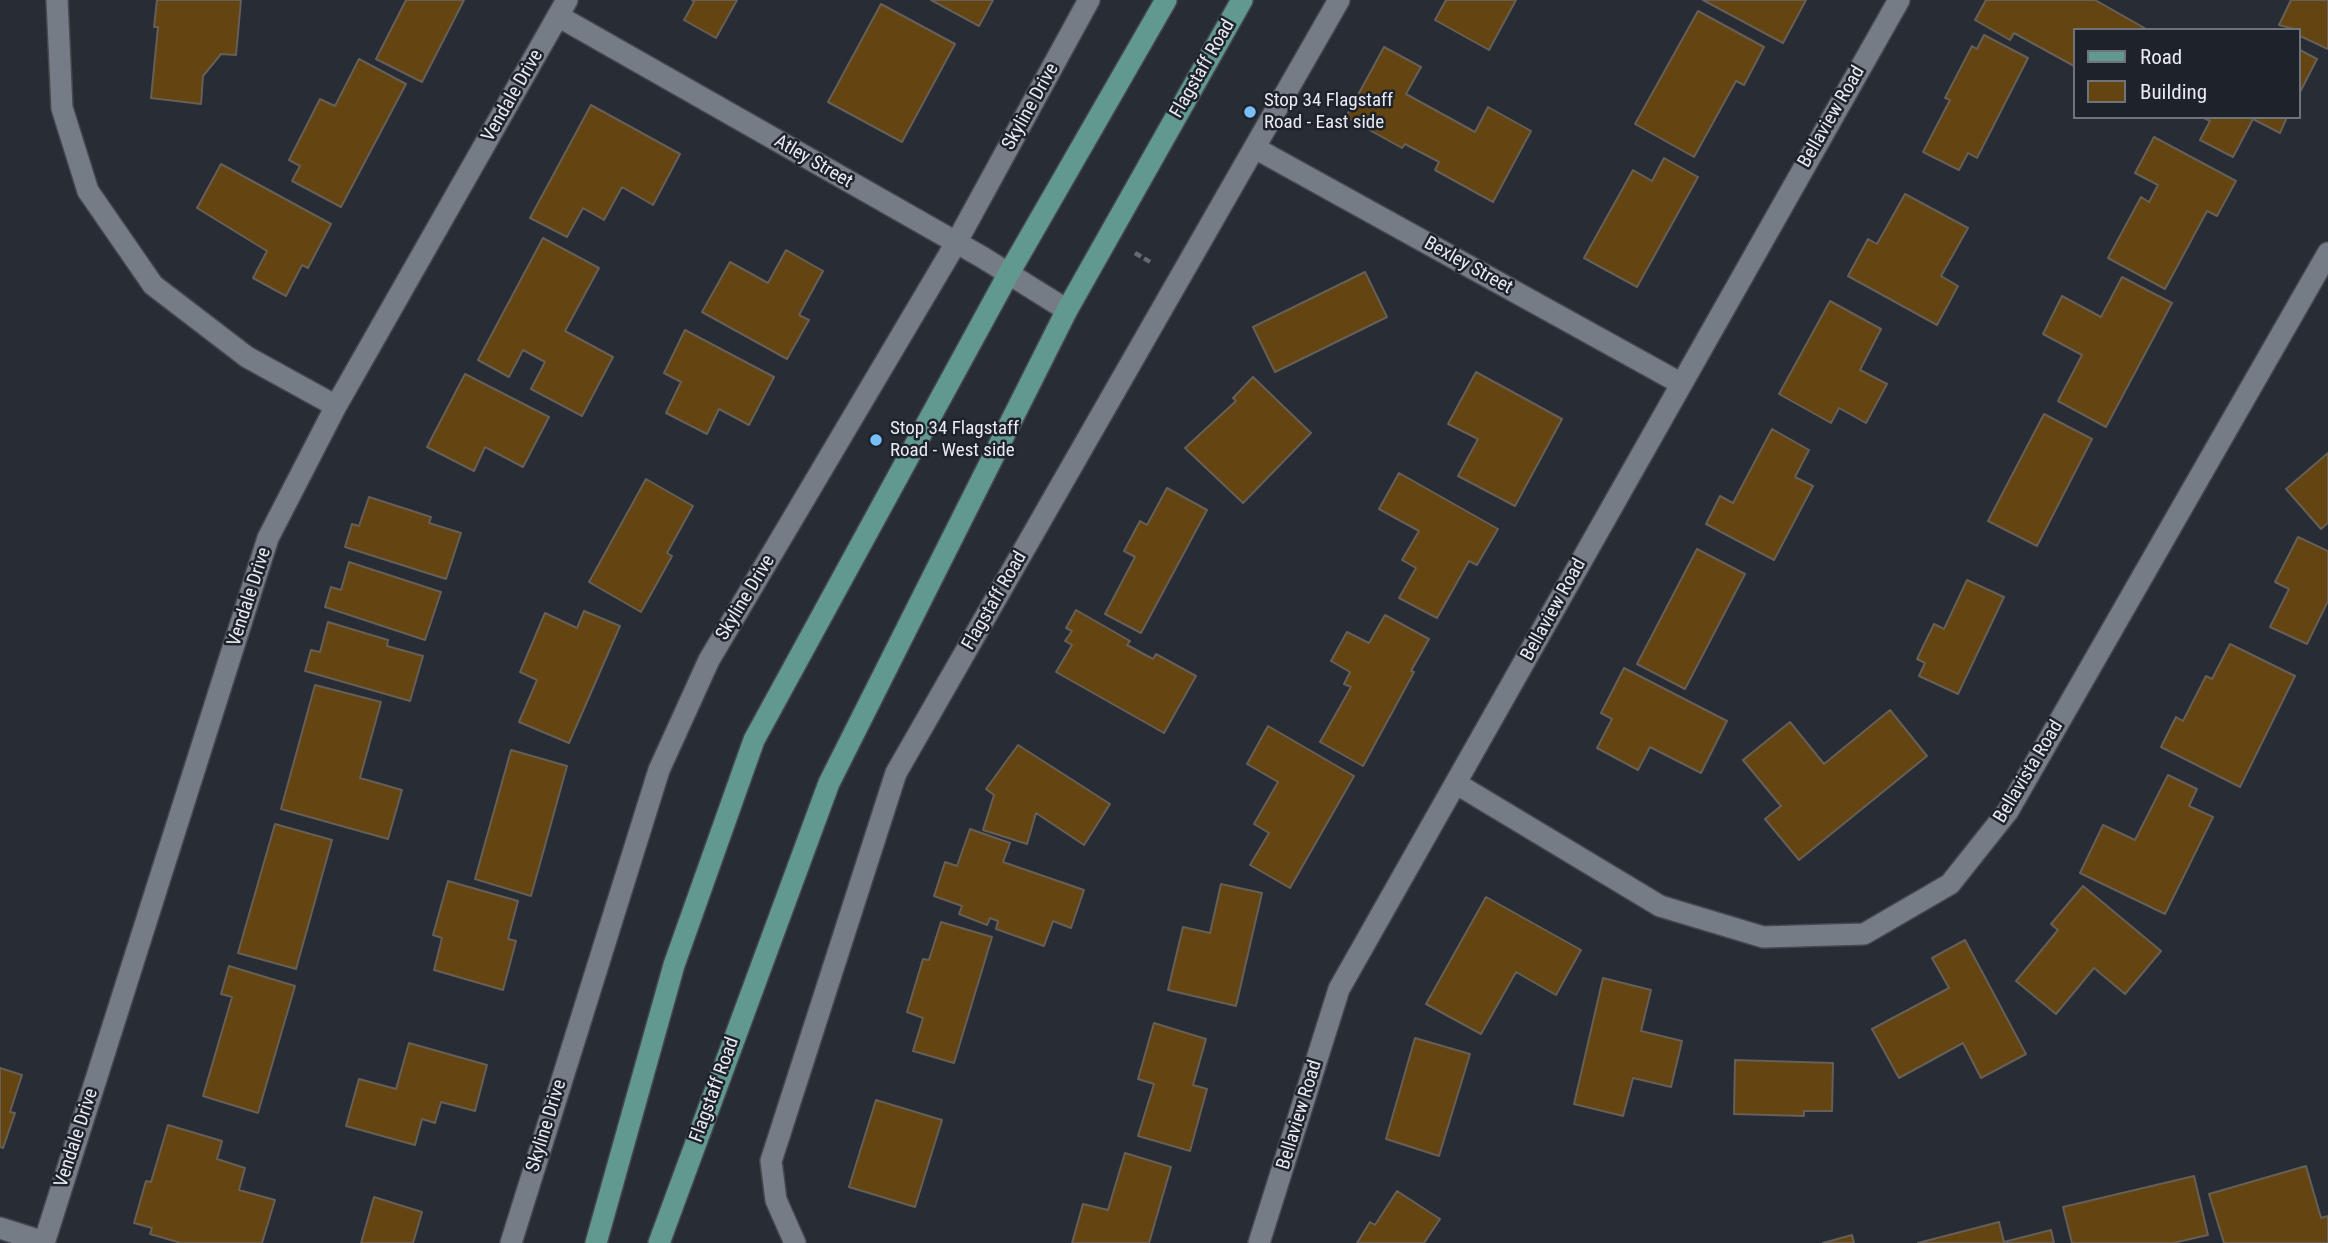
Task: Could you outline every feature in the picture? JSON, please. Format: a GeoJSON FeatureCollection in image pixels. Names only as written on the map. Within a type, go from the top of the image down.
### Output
{"type":"FeatureCollection","features":[{"type":"Feature","properties":{"kind":"main road"},"geometry":{"type":"LineString","coordinates":[[599,1242],[674,965],[754,740],[1009,273],[1166,0]]}},
{"type":"Feature","properties":{"kind":"main road","name":"Flagstaff Road"},"geometry":{"type":"LineString","coordinates":[[659,1243],[829,783],[1067,310],[1242,0]]}},
{"type":"Feature","properties":{"kind":"street"},"geometry":{"type":"LineString","coordinates":[[57,0],[62,108],[88,191],[153,285],[247,357],[336,406]]}},
{"type":"Feature","properties":{"kind":"street","name":"Skyline Drive"},"geometry":{"type":"LineString","coordinates":[[511,1243],[659,770],[709,660],[956,243],[1089,0]]}},
{"type":"Feature","properties":{"kind":"street","name":"Flagstaff Road"},"geometry":{"type":"LineString","coordinates":[[795,1243],[776,1200],[771,1161],[896,773],[1339,0]]}},
{"type":"Feature","properties":{"kind":"street","name":"Bellaview Road"},"geometry":{"type":"LineString","coordinates":[[1259,1243],[1339,989],[1899,0]]}},
{"type":"Feature","properties":{"kind":"street","name":"Vendale Drive"},"geometry":{"type":"LineString","coordinates":[[44,1242],[268,538],[336,406],[563,8]]}},
{"type":"Feature","properties":{"kind":"street","name":"Atley Street"},"geometry":{"type":"LineString","coordinates":[[563,8],[1067,310]]}},
{"type":"Feature","properties":{"kind":"street","name":"Bexley Street"},"geometry":{"type":"LineString","coordinates":[[1255,148],[1680,383]]}},
{"type":"Feature","properties":{"kind":"street","name":"Bellavista Road"},"geometry":{"type":"LineString","coordinates":[[1457,784],[1660,906],[1763,937],[1864,934],[1950,884],[2008,811],[2320,287],[2328,253]]}},
{"type":"Feature","properties":{"kind":"street"},"geometry":{"type":"LineString","coordinates":[[0,1228],[44,1242]]}},
{"type":"Feature","properties":{"kind":"path"},"geometry":{"type":"LineString","coordinates":[[1132,251],[1156,265]]}},
{"type":"Feature","properties":{"kind":"building"},"geometry":{"type":"Polygon","coordinates":[[[157,0],[241,0],[236,55],[221,54],[203,76],[201,104],[151,98],[158,27],[154,27],[157,0]]]}},
{"type":"Feature","properties":{"kind":"building"},"geometry":{"type":"Polygon","coordinates":[[[406,0],[464,0],[422,82],[376,59],[406,0]]]}},
{"type":"Feature","properties":{"kind":"building"},"geometry":{"type":"Polygon","coordinates":[[[692,0],[737,0],[716,38],[684,20],[694,2],[692,0]]]}},
{"type":"Feature","properties":{"kind":"building"},"geometry":{"type":"Polygon","coordinates":[[[931,0],[993,0],[979,26],[931,0]]]}},
{"type":"Feature","properties":{"kind":"building"},"geometry":{"type":"Polygon","coordinates":[[[1446,0],[1516,0],[1489,50],[1435,20],[1446,0]]]}},
{"type":"Feature","properties":{"kind":"building"},"geometry":{"type":"Polygon","coordinates":[[[1703,0],[1806,0],[1783,43],[1703,0]]]}},
{"type":"Feature","properties":{"kind":"building"},"geometry":{"type":"Polygon","coordinates":[[[1986,0],[2095,0],[2144,28],[2072,28],[2072,65],[2014,33],[2010,40],[1975,20],[1986,0]]]}},
{"type":"Feature","properties":{"kind":"building"},"geometry":{"type":"Polygon","coordinates":[[[2291,0],[2328,0],[2328,49],[2300,36],[2300,28],[2279,25],[2291,0]]]}},
{"type":"Feature","properties":{"kind":"building"},"geometry":{"type":"Polygon","coordinates":[[[881,4],[955,44],[902,142],[828,102],[881,4]]]}},
{"type":"Feature","properties":{"kind":"building"},"geometry":{"type":"Polygon","coordinates":[[[1698,11],[1764,47],[1744,85],[1736,81],[1694,157],[1635,124],[1698,11]]]}},
{"type":"Feature","properties":{"kind":"building"},"geometry":{"type":"Polygon","coordinates":[[[1984,35],[2028,58],[1977,158],[1968,153],[1959,170],[1923,152],[1950,100],[1945,98],[1972,46],[1977,49],[1984,35]]]}},
{"type":"Feature","properties":{"kind":"building"},"geometry":{"type":"Polygon","coordinates":[[[1384,47],[1421,67],[1406,94],[1475,132],[1488,107],[1531,131],[1493,202],[1435,170],[1439,162],[1405,144],[1402,148],[1346,117],[1384,47]]]}},
{"type":"Feature","properties":{"kind":"building"},"geometry":{"type":"Polygon","coordinates":[[[2300,50],[2317,59],[2300,92],[2300,50]]]}},
{"type":"Feature","properties":{"kind":"building"},"geometry":{"type":"Polygon","coordinates":[[[359,59],[406,84],[341,207],[292,181],[300,166],[289,160],[320,99],[335,106],[359,59]]]}},
{"type":"Feature","properties":{"kind":"building"},"geometry":{"type":"Polygon","coordinates":[[[591,105],[680,154],[653,205],[622,187],[604,220],[583,208],[567,237],[530,218],[591,105]]]}},
{"type":"Feature","properties":{"kind":"building"},"geometry":{"type":"Polygon","coordinates":[[[2206,119],[2253,119],[2233,157],[2200,140],[2210,121],[2206,119]]]}},
{"type":"Feature","properties":{"kind":"building"},"geometry":{"type":"Polygon","coordinates":[[[2253,119],[2286,119],[2280,133],[2253,119]]]}},
{"type":"Feature","properties":{"kind":"building"},"geometry":{"type":"Polygon","coordinates":[[[2154,137],[2236,181],[2217,216],[2207,211],[2165,289],[2108,258],[2141,197],[2149,202],[2158,185],[2135,173],[2154,137]]]}},
{"type":"Feature","properties":{"kind":"building"},"geometry":{"type":"Polygon","coordinates":[[[1664,158],[1698,177],[1637,287],[1584,258],[1633,170],[1652,181],[1664,158]]]}},
{"type":"Feature","properties":{"kind":"building"},"geometry":{"type":"Polygon","coordinates":[[[221,164],[331,224],[308,268],[302,265],[286,296],[253,278],[267,251],[197,208],[221,164]]]}},
{"type":"Feature","properties":{"kind":"building"},"geometry":{"type":"Polygon","coordinates":[[[1905,194],[1968,228],[1941,276],[1958,286],[1937,325],[1848,276],[1868,239],[1877,244],[1905,194]]]}},
{"type":"Feature","properties":{"kind":"building"},"geometry":{"type":"Polygon","coordinates":[[[543,238],[599,268],[565,331],[613,357],[582,416],[531,389],[545,362],[523,350],[509,377],[478,360],[543,238]]]}},
{"type":"Feature","properties":{"kind":"building"},"geometry":{"type":"Polygon","coordinates":[[[786,250],[823,271],[799,315],[809,320],[787,359],[702,312],[730,262],[768,283],[786,250]]]}},
{"type":"Feature","properties":{"kind":"building"},"geometry":{"type":"Polygon","coordinates":[[[1365,272],[1387,317],[1275,372],[1253,327],[1365,272]]]}},
{"type":"Feature","properties":{"kind":"building"},"geometry":{"type":"Polygon","coordinates":[[[2122,277],[2172,303],[2106,427],[2058,401],[2082,355],[2043,334],[2062,296],[2101,317],[2122,277]]]}},
{"type":"Feature","properties":{"kind":"building"},"geometry":{"type":"Polygon","coordinates":[[[1830,301],[1881,329],[1860,370],[1887,384],[1866,423],[1839,408],[1831,423],[1779,394],[1830,301]]]}},
{"type":"Feature","properties":{"kind":"building"},"geometry":{"type":"Polygon","coordinates":[[[685,330],[774,377],[749,425],[719,409],[707,434],[666,413],[681,382],[664,373],[685,330]]]}},
{"type":"Feature","properties":{"kind":"building"},"geometry":{"type":"Polygon","coordinates":[[[1476,372],[1562,419],[1515,506],[1458,476],[1478,439],[1448,424],[1476,372]]]}},
{"type":"Feature","properties":{"kind":"building"},"geometry":{"type":"Polygon","coordinates":[[[465,374],[549,417],[523,467],[485,447],[474,471],[427,447],[465,374]]]}},
{"type":"Feature","properties":{"kind":"building"},"geometry":{"type":"Polygon","coordinates":[[[1253,377],[1311,433],[1243,503],[1185,448],[1236,401],[1233,398],[1253,377]]]}},
{"type":"Feature","properties":{"kind":"building"},"geometry":{"type":"Polygon","coordinates":[[[2044,414],[2092,439],[2037,546],[1988,521],[2044,414]]]}},
{"type":"Feature","properties":{"kind":"building"},"geometry":{"type":"Polygon","coordinates":[[[1772,429],[1809,450],[1795,477],[1813,486],[1774,560],[1706,524],[1720,496],[1733,503],[1772,429]]]}},
{"type":"Feature","properties":{"kind":"building"},"geometry":{"type":"Polygon","coordinates":[[[2328,453],[2328,523],[2321,529],[2286,489],[2328,453]]]}},
{"type":"Feature","properties":{"kind":"building"},"geometry":{"type":"Polygon","coordinates":[[[1399,473],[1498,529],[1477,565],[1469,561],[1437,618],[1399,598],[1416,568],[1402,560],[1419,531],[1379,509],[1399,473]]]}},
{"type":"Feature","properties":{"kind":"building"},"geometry":{"type":"Polygon","coordinates":[[[646,479],[693,506],[667,553],[672,556],[641,612],[589,582],[646,479]]]}},
{"type":"Feature","properties":{"kind":"building"},"geometry":{"type":"Polygon","coordinates":[[[1167,488],[1207,510],[1141,633],[1105,614],[1135,557],[1124,551],[1140,521],[1147,525],[1167,488]]]}},
{"type":"Feature","properties":{"kind":"building"},"geometry":{"type":"Polygon","coordinates":[[[369,497],[431,517],[429,523],[461,533],[446,579],[345,547],[352,524],[359,526],[369,497]]]}},
{"type":"Feature","properties":{"kind":"building"},"geometry":{"type":"Polygon","coordinates":[[[2298,537],[2328,551],[2328,601],[2307,644],[2270,627],[2289,589],[2275,582],[2298,537]]]}},
{"type":"Feature","properties":{"kind":"building"},"geometry":{"type":"Polygon","coordinates":[[[1697,549],[1745,574],[1685,689],[1637,664],[1697,549]]]}},
{"type":"Feature","properties":{"kind":"building"},"geometry":{"type":"Polygon","coordinates":[[[349,562],[441,592],[425,640],[325,607],[331,587],[341,590],[349,562]]]}},
{"type":"Feature","properties":{"kind":"building"},"geometry":{"type":"Polygon","coordinates":[[[1967,580],[2004,597],[1958,694],[1919,676],[1925,663],[1917,659],[1934,624],[1944,629],[1967,580]]]}},
{"type":"Feature","properties":{"kind":"building"},"geometry":{"type":"Polygon","coordinates":[[[1076,610],[1130,641],[1127,645],[1153,659],[1156,654],[1196,676],[1164,733],[1056,672],[1072,645],[1065,641],[1072,631],[1066,628],[1076,610]]]}},
{"type":"Feature","properties":{"kind":"building"},"geometry":{"type":"Polygon","coordinates":[[[584,611],[620,626],[569,743],[519,722],[537,680],[520,672],[545,613],[577,628],[584,611]]]}},
{"type":"Feature","properties":{"kind":"building"},"geometry":{"type":"Polygon","coordinates":[[[1385,615],[1429,639],[1363,766],[1320,742],[1351,687],[1344,684],[1350,672],[1331,661],[1347,632],[1369,643],[1385,615]]]}},
{"type":"Feature","properties":{"kind":"building"},"geometry":{"type":"Polygon","coordinates":[[[328,622],[388,640],[387,646],[423,656],[410,701],[305,671],[311,650],[320,652],[328,622]]]}},
{"type":"Feature","properties":{"kind":"building"},"geometry":{"type":"Polygon","coordinates":[[[2230,644],[2295,676],[2240,787],[2161,747],[2176,717],[2183,721],[2206,676],[2212,679],[2230,644]]]}},
{"type":"Feature","properties":{"kind":"building"},"geometry":{"type":"Polygon","coordinates":[[[1624,668],[1727,721],[1701,773],[1650,747],[1638,770],[1597,748],[1612,719],[1601,713],[1624,668]]]}},
{"type":"Feature","properties":{"kind":"building"},"geometry":{"type":"Polygon","coordinates":[[[315,685],[381,702],[360,778],[402,790],[388,839],[281,809],[315,685]]]}},
{"type":"Feature","properties":{"kind":"building"},"geometry":{"type":"Polygon","coordinates":[[[1890,710],[1927,756],[1799,860],[1765,819],[1781,806],[1743,760],[1790,722],[1824,764],[1890,710]]]}},
{"type":"Feature","properties":{"kind":"building"},"geometry":{"type":"Polygon","coordinates":[[[1268,726],[1354,776],[1290,888],[1250,865],[1269,833],[1254,824],[1278,782],[1247,764],[1268,726]]]}},
{"type":"Feature","properties":{"kind":"building"},"geometry":{"type":"Polygon","coordinates":[[[1018,745],[1110,804],[1084,845],[1036,813],[1027,844],[983,830],[994,795],[986,789],[1018,745]]]}},
{"type":"Feature","properties":{"kind":"building"},"geometry":{"type":"Polygon","coordinates":[[[511,750],[567,766],[531,896],[475,879],[511,750]]]}},
{"type":"Feature","properties":{"kind":"building"},"geometry":{"type":"Polygon","coordinates":[[[2168,775],[2197,789],[2189,806],[2213,817],[2165,914],[2080,873],[2103,825],[2135,840],[2168,775]]]}},
{"type":"Feature","properties":{"kind":"building"},"geometry":{"type":"Polygon","coordinates":[[[275,824],[332,840],[296,969],[238,953],[275,824]]]}},
{"type":"Feature","properties":{"kind":"building"},"geometry":{"type":"Polygon","coordinates":[[[970,829],[1010,843],[1003,862],[1084,890],[1071,928],[1053,921],[1044,946],[996,929],[998,921],[990,918],[987,925],[959,914],[962,906],[934,896],[945,862],[957,866],[970,829]]]}},
{"type":"Feature","properties":{"kind":"building"},"geometry":{"type":"Polygon","coordinates":[[[448,881],[518,901],[508,939],[516,941],[503,990],[434,970],[442,938],[433,935],[448,881]]]}},
{"type":"Feature","properties":{"kind":"building"},"geometry":{"type":"Polygon","coordinates":[[[1221,884],[1262,893],[1236,1006],[1168,990],[1183,927],[1210,933],[1221,884]]]}},
{"type":"Feature","properties":{"kind":"building"},"geometry":{"type":"Polygon","coordinates":[[[2083,886],[2161,951],[2125,994],[2094,968],[2056,1014],[2016,981],[2058,930],[2051,924],[2083,886]]]}},
{"type":"Feature","properties":{"kind":"building"},"geometry":{"type":"Polygon","coordinates":[[[1486,897],[1581,950],[1556,995],[1516,972],[1481,1034],[1426,1004],[1486,897]]]}},
{"type":"Feature","properties":{"kind":"building"},"geometry":{"type":"Polygon","coordinates":[[[941,922],[992,937],[954,1063],[913,1051],[923,1018],[907,1012],[923,959],[929,960],[941,922]]]}},
{"type":"Feature","properties":{"kind":"building"},"geometry":{"type":"Polygon","coordinates":[[[1965,940],[2026,1054],[1981,1078],[1963,1043],[1899,1078],[1872,1029],[1949,988],[1932,958],[1965,940]]]}},
{"type":"Feature","properties":{"kind":"building"},"geometry":{"type":"Polygon","coordinates":[[[229,966],[295,986],[258,1113],[203,1096],[232,997],[221,994],[229,966]]]}},
{"type":"Feature","properties":{"kind":"building"},"geometry":{"type":"Polygon","coordinates":[[[1603,978],[1651,990],[1641,1031],[1682,1041],[1671,1087],[1633,1078],[1623,1116],[1574,1104],[1603,978]]]}},
{"type":"Feature","properties":{"kind":"building"},"geometry":{"type":"Polygon","coordinates":[[[1154,1023],[1206,1039],[1193,1085],[1207,1089],[1190,1151],[1138,1136],[1154,1084],[1138,1079],[1154,1023]]]}},
{"type":"Feature","properties":{"kind":"building"},"geometry":{"type":"Polygon","coordinates":[[[1415,1038],[1470,1054],[1439,1156],[1386,1139],[1415,1038]]]}},
{"type":"Feature","properties":{"kind":"building"},"geometry":{"type":"Polygon","coordinates":[[[409,1043],[487,1065],[475,1111],[441,1102],[435,1123],[422,1119],[415,1145],[346,1126],[359,1079],[396,1089],[409,1043]]]}},
{"type":"Feature","properties":{"kind":"building"},"geometry":{"type":"Polygon","coordinates":[[[1735,1060],[1833,1063],[1832,1111],[1804,1111],[1804,1116],[1734,1114],[1735,1060]]]}},
{"type":"Feature","properties":{"kind":"building"},"geometry":{"type":"Polygon","coordinates":[[[0,1068],[22,1075],[10,1112],[15,1113],[3,1148],[0,1147],[0,1068]]]}},
{"type":"Feature","properties":{"kind":"building"},"geometry":{"type":"Polygon","coordinates":[[[876,1100],[942,1120],[915,1207],[849,1187],[876,1100]]]}},
{"type":"Feature","properties":{"kind":"building"},"geometry":{"type":"Polygon","coordinates":[[[168,1125],[222,1141],[217,1159],[245,1168],[239,1190],[275,1200],[262,1243],[181,1243],[150,1234],[152,1228],[134,1223],[146,1181],[151,1182],[168,1125]]]}},
{"type":"Feature","properties":{"kind":"building"},"geometry":{"type":"Polygon","coordinates":[[[1125,1153],[1171,1167],[1149,1243],[1072,1243],[1083,1204],[1108,1210],[1125,1153]]]}},
{"type":"Feature","properties":{"kind":"building"},"geometry":{"type":"Polygon","coordinates":[[[2306,1166],[2321,1218],[2328,1216],[2328,1243],[2224,1243],[2209,1194],[2306,1166]]]}},
{"type":"Feature","properties":{"kind":"building"},"geometry":{"type":"Polygon","coordinates":[[[2194,1176],[2208,1235],[2173,1243],[2072,1243],[2063,1207],[2194,1176]]]}},
{"type":"Feature","properties":{"kind":"building"},"geometry":{"type":"Polygon","coordinates":[[[1397,1191],[1440,1219],[1424,1243],[1357,1243],[1370,1222],[1375,1225],[1397,1191]]]}},
{"type":"Feature","properties":{"kind":"building"},"geometry":{"type":"Polygon","coordinates":[[[374,1197],[422,1212],[413,1243],[361,1243],[374,1197]]]}},
{"type":"Feature","properties":{"kind":"building"},"geometry":{"type":"Polygon","coordinates":[[[1999,1222],[2004,1242],[2051,1230],[2054,1243],[1918,1243],[1999,1222]]]}},
{"type":"Feature","properties":{"kind":"building"},"geometry":{"type":"Polygon","coordinates":[[[1852,1235],[1854,1243],[1823,1243],[1852,1235]]]}},
{"type":"Feature","properties":{"kind":"place","name":"Stop 34 Flagstaff Road - East side"},"geometry":{"type":"Point","coordinates":[1250,112]}},
{"type":"Feature","properties":{"kind":"place","name":"Stop 34 Flagstaff Road - West side"},"geometry":{"type":"Point","coordinates":[876,440]}}]}
